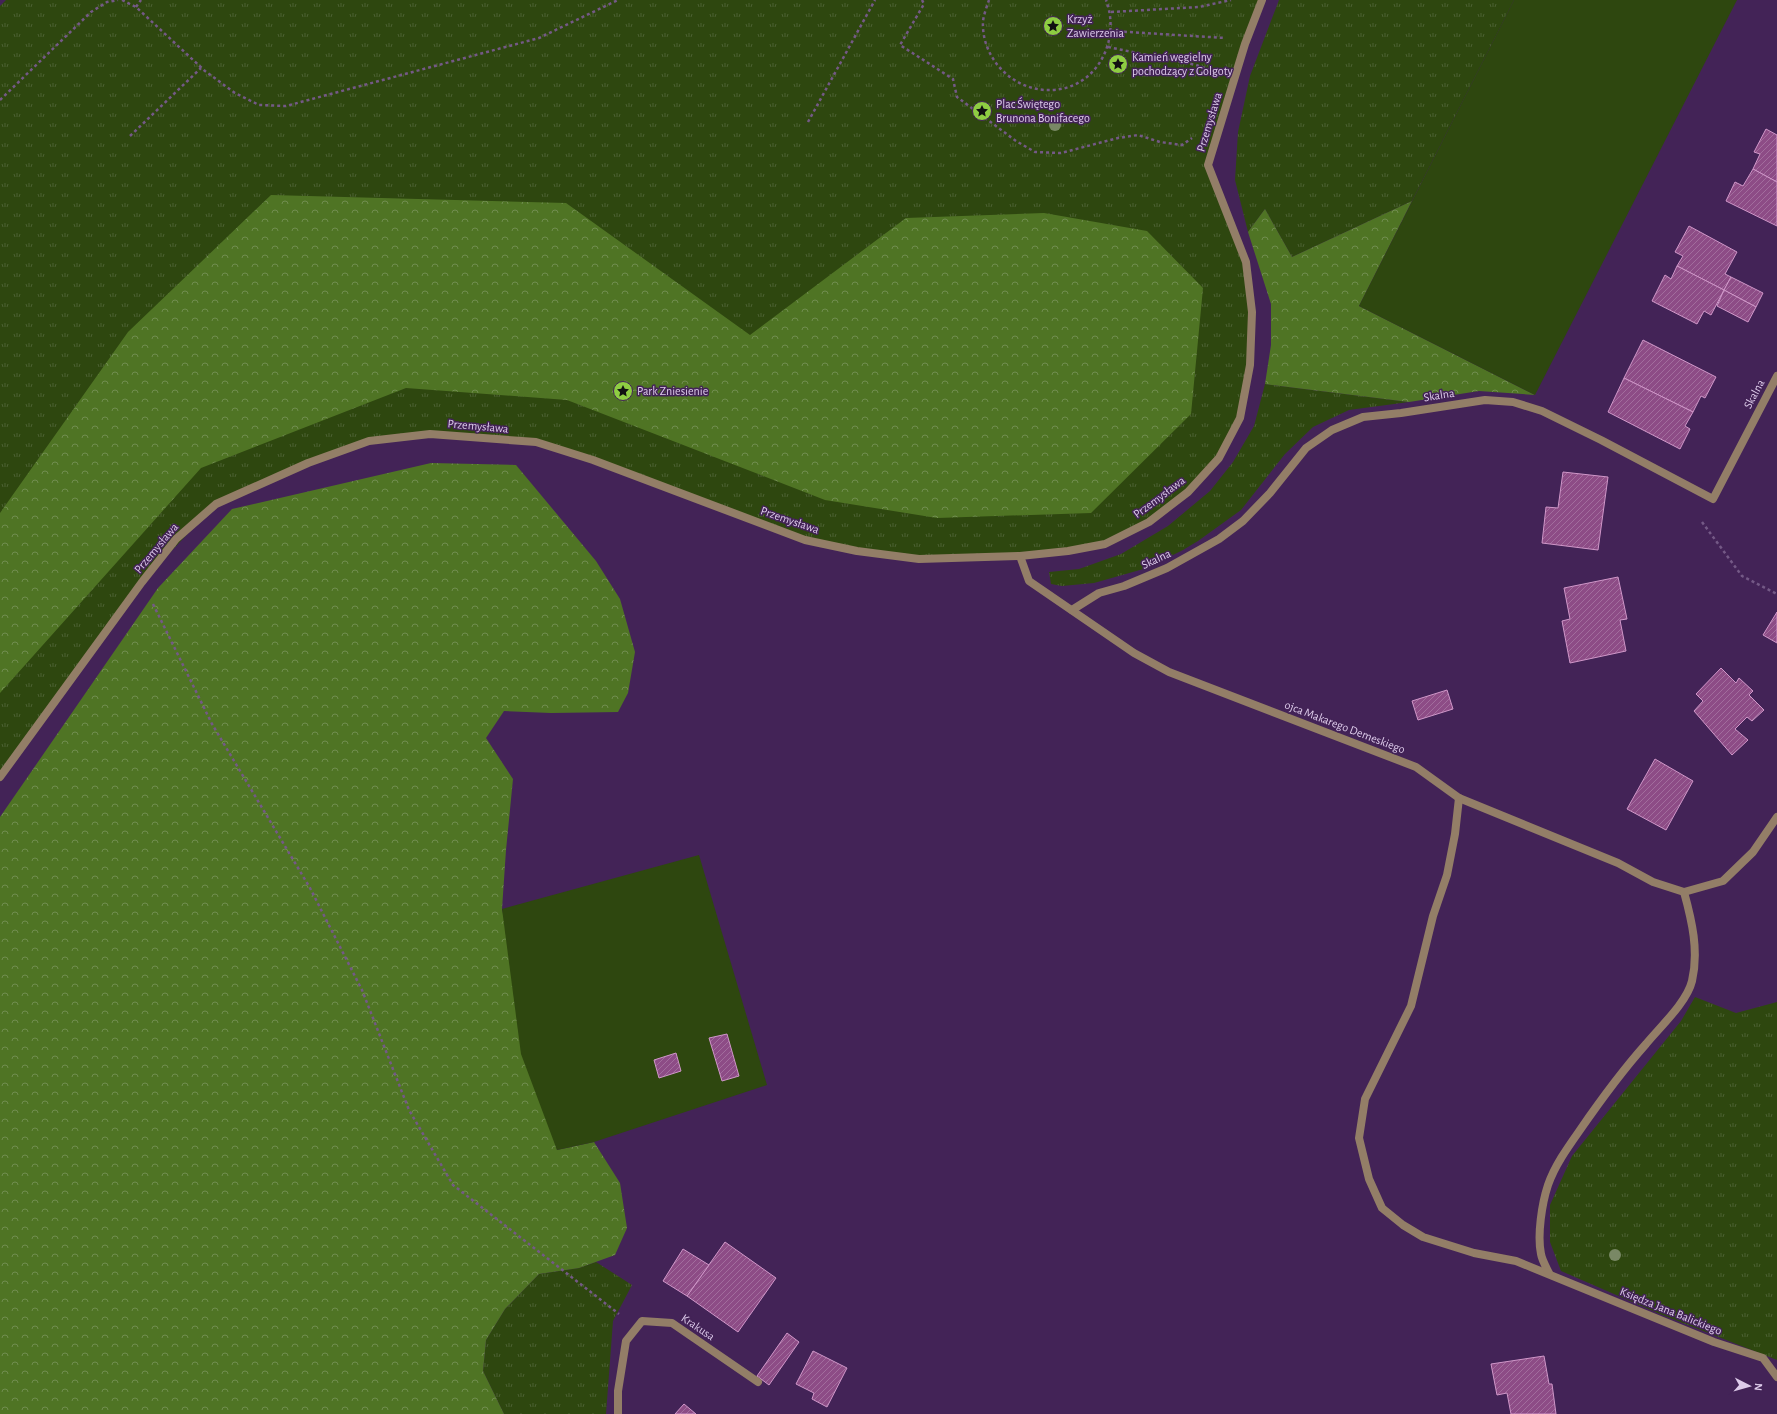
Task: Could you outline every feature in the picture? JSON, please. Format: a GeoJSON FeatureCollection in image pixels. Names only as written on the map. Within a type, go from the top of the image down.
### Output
{"type":"FeatureCollection","features":[{"type":"Feature","properties":{"kind":"street","name":"Przemysława"},"geometry":{"type":"LineString","coordinates":[[0,777],[142,582],[176,539],[216,504],[308,463],[369,441],[430,434],[536,442],[593,460],[804,540],[857,551],[919,559],[1020,556],[1068,551],[1105,544],[1149,522],[1188,492],[1219,458],[1240,418],[1250,365],[1252,312],[1246,262],[1208,165],[1245,44],[1262,0]]}},
{"type":"Feature","properties":{"kind":"street","name":"Skalna"},"geometry":{"type":"LineString","coordinates":[[1072,610],[1099,593],[1124,586],[1167,568],[1219,539],[1243,522],[1270,493],[1306,448],[1332,430],[1362,417],[1401,413],[1485,400],[1513,402],[1542,411],[1601,440],[1713,499],[1777,376]]}},
{"type":"Feature","properties":{"kind":"street","name":"ojca Makarego Demeskiego"},"geometry":{"type":"LineString","coordinates":[[1020,556],[1029,581],[1134,653],[1169,672],[1416,767],[1459,798],[1618,863],[1653,882],[1684,892]]}},
{"type":"Feature","properties":{"kind":"street","name":"Księdza Jana Balickiego"},"geometry":{"type":"LineString","coordinates":[[1459,798],[1455,834],[1447,875],[1433,916],[1412,1006],[1365,1099],[1359,1138],[1369,1178],[1382,1208],[1402,1225],[1423,1237],[1474,1253],[1516,1261],[1549,1273],[1565,1282],[1714,1342],[1763,1358],[1777,1377]]}},
{"type":"Feature","properties":{"kind":"street"},"geometry":{"type":"LineString","coordinates":[[1549,1273],[1541,1253],[1540,1223],[1548,1185],[1557,1166],[1563,1154],[1594,1109],[1645,1044],[1677,1010],[1692,983],[1695,962],[1695,943],[1691,917],[1684,892],[1723,881],[1753,852],[1777,817]]}},
{"type":"Feature","properties":{"kind":"street","name":"Krakusa"},"geometry":{"type":"LineString","coordinates":[[637,1328],[642,1321],[672,1323],[758,1382]]}},
{"type":"Feature","properties":{"kind":"street"},"geometry":{"type":"LineString","coordinates":[[618,1414],[618,1391],[626,1341],[637,1328]]}},
{"type":"Feature","properties":{"kind":"path"},"geometry":{"type":"LineString","coordinates":[[0,100],[92,12],[107,2],[118,0]]}},
{"type":"Feature","properties":{"kind":"path"},"geometry":{"type":"LineString","coordinates":[[122,0],[136,7],[201,68],[235,93],[259,105],[286,106],[539,38],[618,0]]}},
{"type":"Feature","properties":{"kind":"path"},"geometry":{"type":"LineString","coordinates":[[136,7],[141,0]]}},
{"type":"Feature","properties":{"kind":"path"},"geometry":{"type":"LineString","coordinates":[[808,122],[874,0]]}},
{"type":"Feature","properties":{"kind":"path"},"geometry":{"type":"LineString","coordinates":[[922,0],[924,4],[900,45],[953,79],[957,96],[1016,141],[1035,152],[1061,152],[1118,138],[1138,135],[1160,142],[1182,144],[1195,136]]}},
{"type":"Feature","properties":{"kind":"path"},"geometry":{"type":"LineString","coordinates":[[989,0],[983,21],[986,43],[995,63],[1011,79],[1031,88],[1053,90],[1075,84],[1093,72],[1106,54],[1112,32],[1111,12],[1106,0]]}},
{"type":"Feature","properties":{"kind":"path"},"geometry":{"type":"LineString","coordinates":[[1111,12],[1199,7],[1231,0]]}},
{"type":"Feature","properties":{"kind":"path"},"geometry":{"type":"LineString","coordinates":[[1112,32],[1227,38],[1225,45]]}},
{"type":"Feature","properties":{"kind":"path"},"geometry":{"type":"LineString","coordinates":[[1108,47],[1196,65],[1215,72]]}},
{"type":"Feature","properties":{"kind":"path"},"geometry":{"type":"LineString","coordinates":[[1214,77],[1218,65]]}},
{"type":"Feature","properties":{"kind":"path"},"geometry":{"type":"LineString","coordinates":[[130,136],[201,68]]}},
{"type":"Feature","properties":{"kind":"path"},"geometry":{"type":"LineString","coordinates":[[1702,522],[1742,576],[1777,594]]}},
{"type":"Feature","properties":{"kind":"path"},"geometry":{"type":"LineString","coordinates":[[142,582],[212,724],[310,888],[362,990],[409,1110],[453,1185],[637,1328]]}},
{"type":"Feature","properties":{"kind":"green space","name":"Park Zniesienie"},"geometry":{"type":"Polygon","coordinates":[[[6,0],[1262,0],[1208,165],[1246,262],[1252,312],[1250,365],[1240,418],[1219,458],[1188,492],[1149,522],[1105,544],[1068,551],[919,559],[805,540],[536,442],[430,434],[369,441],[216,504],[142,582],[0,777],[0,6],[6,0]]]}},
{"type":"Feature","properties":{"kind":"green space"},"geometry":{"type":"Polygon","coordinates":[[[1279,0],[1514,0],[1412,201],[1292,257],[1265,209],[1248,232],[1235,180],[1238,132],[1250,76],[1279,0]]]}},
{"type":"Feature","properties":{"kind":"green space"},"geometry":{"type":"Polygon","coordinates":[[[1514,0],[1737,0],[1535,395],[1359,306],[1514,0]]]}},
{"type":"Feature","properties":{"kind":"green space"},"geometry":{"type":"Polygon","coordinates":[[[271,195],[566,203],[750,335],[906,218],[1044,213],[1147,231],[1203,288],[1191,414],[1091,513],[937,518],[825,500],[567,400],[406,388],[201,468],[0,693],[0,513],[128,332],[271,195]]]}},
{"type":"Feature","properties":{"kind":"green space"},"geometry":{"type":"Polygon","coordinates":[[[1412,201],[1359,306],[1535,395],[1479,391],[1409,402],[1265,384],[1271,345],[1271,304],[1248,232],[1265,209],[1292,257],[1412,201]]]}},
{"type":"Feature","properties":{"kind":"green space"},"geometry":{"type":"Polygon","coordinates":[[[1265,384],[1409,402],[1349,410],[1313,427],[1285,454],[1241,510],[1183,550],[1147,568],[1094,583],[1062,586],[1051,584],[1049,572],[1079,569],[1121,554],[1168,526],[1210,491],[1233,462],[1254,426],[1265,384]]]}},
{"type":"Feature","properties":{"kind":"green space"},"geometry":{"type":"Polygon","coordinates":[[[431,463],[516,465],[596,561],[620,599],[635,652],[628,693],[618,712],[551,713],[504,711],[486,738],[513,779],[502,909],[557,1150],[594,1142],[620,1183],[627,1228],[615,1255],[579,1268],[539,1274],[505,1309],[486,1340],[483,1371],[504,1414],[0,1414],[0,817],[158,588],[232,509],[431,463]]]}},
{"type":"Feature","properties":{"kind":"green space"},"geometry":{"type":"Polygon","coordinates":[[[699,855],[767,1085],[594,1142],[557,1150],[521,1054],[502,909],[699,855]]]}},
{"type":"Feature","properties":{"kind":"green space"},"geometry":{"type":"Polygon","coordinates":[[[1695,997],[1736,1013],[1777,1002],[1777,1360],[1660,1314],[1561,1271],[1550,1242],[1550,1205],[1572,1156],[1681,1021],[1695,997]]]}},
{"type":"Feature","properties":{"kind":"green space"},"geometry":{"type":"Polygon","coordinates":[[[596,1262],[632,1285],[613,1321],[606,1414],[504,1414],[483,1371],[486,1340],[505,1309],[539,1274],[579,1268],[596,1262]]]}},
{"type":"Feature","properties":{"kind":"building"},"geometry":{"type":"Polygon","coordinates":[[[1766,129],[1777,135],[1777,182],[1753,169],[1760,154],[1754,152],[1766,129]]]}},
{"type":"Feature","properties":{"kind":"building"},"geometry":{"type":"Polygon","coordinates":[[[1753,169],[1777,182],[1777,226],[1726,201],[1735,182],[1743,186],[1753,169]]]}},
{"type":"Feature","properties":{"kind":"building"},"geometry":{"type":"Polygon","coordinates":[[[1689,226],[1737,252],[1725,274],[1731,277],[1724,290],[1677,266],[1683,256],[1675,252],[1689,226]]]}},
{"type":"Feature","properties":{"kind":"building"},"geometry":{"type":"Polygon","coordinates":[[[1677,266],[1724,290],[1711,315],[1704,311],[1697,324],[1652,301],[1665,275],[1671,279],[1677,266]]]}},
{"type":"Feature","properties":{"kind":"building"},"geometry":{"type":"Polygon","coordinates":[[[1731,277],[1763,293],[1756,307],[1724,290],[1731,277]]]}},
{"type":"Feature","properties":{"kind":"building"},"geometry":{"type":"Polygon","coordinates":[[[1724,290],[1756,307],[1748,322],[1717,306],[1724,290]]]}},
{"type":"Feature","properties":{"kind":"building"},"geometry":{"type":"Polygon","coordinates":[[[1643,340],[1716,377],[1705,398],[1701,396],[1693,412],[1624,378],[1643,340]]]}},
{"type":"Feature","properties":{"kind":"building"},"geometry":{"type":"Polygon","coordinates":[[[1624,378],[1693,412],[1685,426],[1690,429],[1680,449],[1608,412],[1624,378]]]}},
{"type":"Feature","properties":{"kind":"building"},"geometry":{"type":"Polygon","coordinates":[[[1563,472],[1608,477],[1598,550],[1542,543],[1546,507],[1558,508],[1563,472]]]}},
{"type":"Feature","properties":{"kind":"building"},"geometry":{"type":"Polygon","coordinates":[[[1618,577],[1627,619],[1620,620],[1626,651],[1570,663],[1562,621],[1570,619],[1564,588],[1618,577]]]}},
{"type":"Feature","properties":{"kind":"building"},"geometry":{"type":"Polygon","coordinates":[[[1777,612],[1777,643],[1763,635],[1777,612]]]}},
{"type":"Feature","properties":{"kind":"building"},"geometry":{"type":"Polygon","coordinates":[[[1721,668],[1736,683],[1739,678],[1753,691],[1749,695],[1764,710],[1752,721],[1747,717],[1735,729],[1748,740],[1732,755],[1694,711],[1703,701],[1696,694],[1721,668]]]}},
{"type":"Feature","properties":{"kind":"building"},"geometry":{"type":"Polygon","coordinates":[[[1447,690],[1453,709],[1418,720],[1412,701],[1447,690]]]}},
{"type":"Feature","properties":{"kind":"building"},"geometry":{"type":"Polygon","coordinates":[[[1655,759],[1693,781],[1666,830],[1627,809],[1655,759]]]}},
{"type":"Feature","properties":{"kind":"building"},"geometry":{"type":"Polygon","coordinates":[[[727,1034],[739,1076],[722,1081],[709,1038],[727,1034]]]}},
{"type":"Feature","properties":{"kind":"building"},"geometry":{"type":"Polygon","coordinates":[[[676,1053],[681,1071],[659,1078],[654,1060],[676,1053]]]}},
{"type":"Feature","properties":{"kind":"building"},"geometry":{"type":"Polygon","coordinates":[[[725,1242],[776,1278],[738,1332],[687,1296],[725,1242]]]}},
{"type":"Feature","properties":{"kind":"building"},"geometry":{"type":"Polygon","coordinates":[[[683,1249],[709,1265],[687,1296],[663,1281],[683,1249]]]}},
{"type":"Feature","properties":{"kind":"building"},"geometry":{"type":"Polygon","coordinates":[[[787,1333],[799,1342],[769,1385],[757,1376],[787,1333]]]}},
{"type":"Feature","properties":{"kind":"building"},"geometry":{"type":"Polygon","coordinates":[[[813,1351],[847,1368],[827,1407],[812,1399],[814,1393],[796,1384],[813,1351]]]}},
{"type":"Feature","properties":{"kind":"building"},"geometry":{"type":"Polygon","coordinates":[[[1544,1356],[1549,1384],[1552,1384],[1556,1414],[1511,1414],[1507,1393],[1497,1395],[1491,1364],[1544,1356]]]}},
{"type":"Feature","properties":{"kind":"building"},"geometry":{"type":"Polygon","coordinates":[[[684,1404],[696,1414],[675,1414],[684,1404]]]}},
{"type":"Feature","properties":{"kind":"place","name":"Krzyż Zawierzenia"},"geometry":{"type":"Point","coordinates":[1053,26]}},
{"type":"Feature","properties":{"kind":"place","name":"Kamień węgielny pochodzący z Golgoty"},"geometry":{"type":"Point","coordinates":[1118,64]}},
{"type":"Feature","properties":{"kind":"place","name":"Plac Świętego Brunona Bonifacego"},"geometry":{"type":"Point","coordinates":[982,111]}},
{"type":"Feature","properties":{"kind":"place","name":"Park Zniesienie"},"geometry":{"type":"Point","coordinates":[623,391]}}]}
